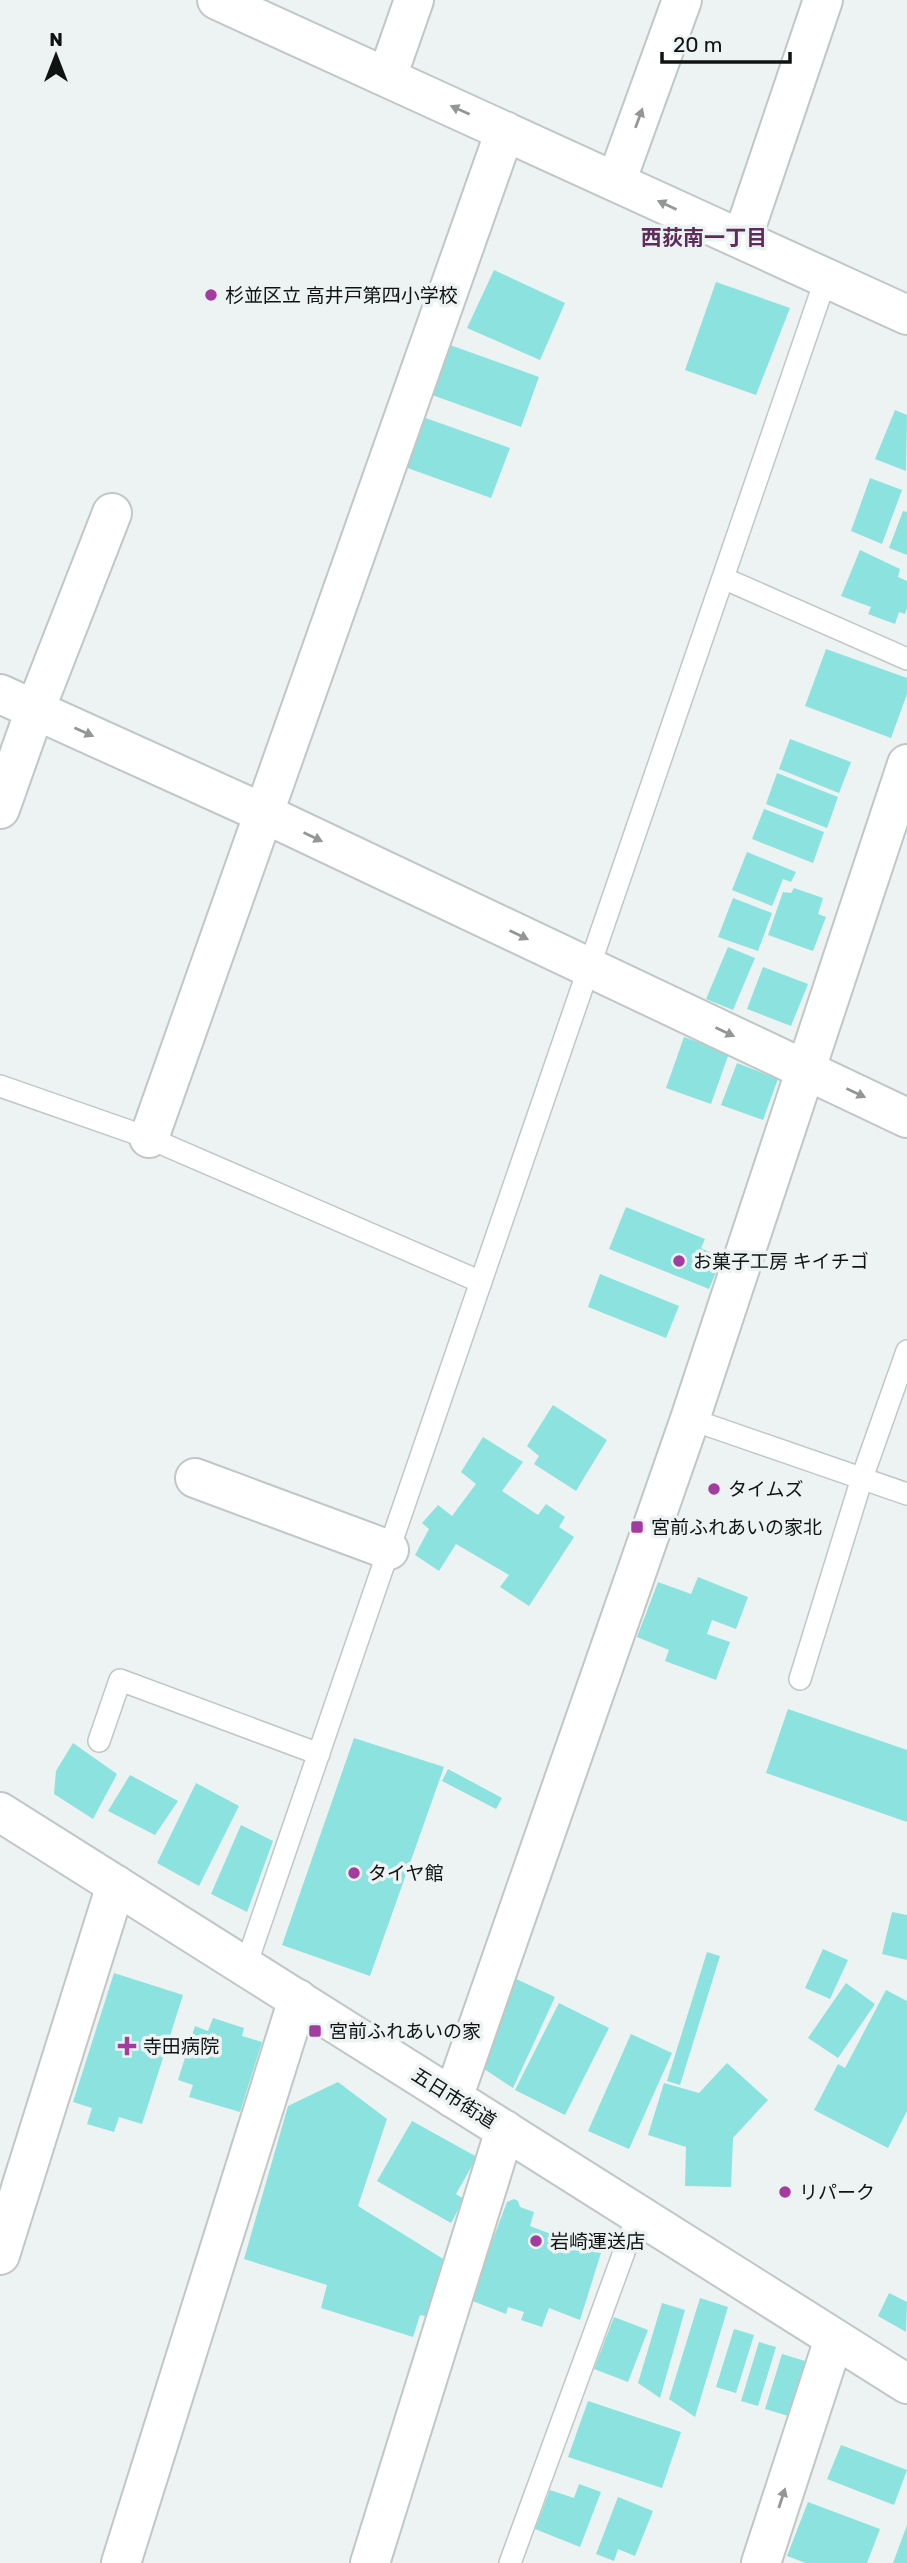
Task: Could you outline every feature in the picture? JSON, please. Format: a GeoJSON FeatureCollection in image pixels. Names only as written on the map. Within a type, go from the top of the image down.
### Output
{"type":"FeatureCollection","features":[{"type":"Feature","properties":{"kind":"street"},"geometry":{"type":"LineString","coordinates":[[216,0],[907,315]]}},
{"type":"Feature","properties":{"kind":"street"},"geometry":{"type":"LineString","coordinates":[[387,77],[414,0]]}},
{"type":"Feature","properties":{"kind":"street"},"geometry":{"type":"LineString","coordinates":[[616,182],[682,0]]}},
{"type":"Feature","properties":{"kind":"street"},"geometry":{"type":"LineString","coordinates":[[742,239],[823,0]]}},
{"type":"Feature","properties":{"kind":"street"},"geometry":{"type":"LineString","coordinates":[[149,1138],[505,131]]}},
{"type":"Feature","properties":{"kind":"street"},"geometry":{"type":"LineString","coordinates":[[0,809],[112,513]]}},
{"type":"Feature","properties":{"kind":"street"},"geometry":{"type":"LineString","coordinates":[[0,694],[263,813],[907,1118]]}},
{"type":"Feature","properties":{"kind":"street"},"geometry":{"type":"LineString","coordinates":[[453,2098],[690,1419],[907,764]]}},
{"type":"Feature","properties":{"kind":"street"},"geometry":{"type":"LineString","coordinates":[[195,1478],[389,1550]]}},
{"type":"Feature","properties":{"kind":"street","name":"五日市街道"},"geometry":{"type":"LineString","coordinates":[[0,1812],[834,2339],[906,2381]]}},
{"type":"Feature","properties":{"kind":"street"},"geometry":{"type":"LineString","coordinates":[[0,2255],[116,1885]]}},
{"type":"Feature","properties":{"kind":"street"},"geometry":{"type":"LineString","coordinates":[[121,2563],[299,1999]]}},
{"type":"Feature","properties":{"kind":"street"},"geometry":{"type":"LineString","coordinates":[[370,2563],[505,2130]]}},
{"type":"Feature","properties":{"kind":"street"},"geometry":{"type":"LineString","coordinates":[[761,2563],[834,2339]]}},
{"type":"Feature","properties":{"kind":"lane"},"geometry":{"type":"LineString","coordinates":[[246,1965],[826,278]]}},
{"type":"Feature","properties":{"kind":"lane"},"geometry":{"type":"LineString","coordinates":[[723,578],[907,659]]}},
{"type":"Feature","properties":{"kind":"lane"},"geometry":{"type":"LineString","coordinates":[[0,1086],[149,1138],[481,1282]]}},
{"type":"Feature","properties":{"kind":"lane"},"geometry":{"type":"LineString","coordinates":[[800,1679],[862,1478],[907,1351]]}},
{"type":"Feature","properties":{"kind":"lane"},"geometry":{"type":"LineString","coordinates":[[690,1419],[907,1494]]}},
{"type":"Feature","properties":{"kind":"lane"},"geometry":{"type":"LineString","coordinates":[[99,1741],[120,1680],[319,1755]]}},
{"type":"Feature","properties":{"kind":"lane"},"geometry":{"type":"LineString","coordinates":[[510,2563],[638,2214]]}},
{"type":"Feature","properties":{"kind":"building"},"geometry":{"type":"Polygon","coordinates":[[[494,270],[565,303],[540,360],[467,328],[494,270]]]}},
{"type":"Feature","properties":{"kind":"building"},"geometry":{"type":"Polygon","coordinates":[[[716,282],[790,308],[756,395],[685,370],[716,282]]]}},
{"type":"Feature","properties":{"kind":"building"},"geometry":{"type":"Polygon","coordinates":[[[450,345],[539,377],[521,427],[432,395],[450,345]]]}},
{"type":"Feature","properties":{"kind":"building"},"geometry":{"type":"Polygon","coordinates":[[[895,410],[907,415],[906,471],[875,459],[895,410]]]}},
{"type":"Feature","properties":{"kind":"building"},"geometry":{"type":"Polygon","coordinates":[[[420,416],[510,448],[491,498],[402,466],[420,416]]]}},
{"type":"Feature","properties":{"kind":"building"},"geometry":{"type":"Polygon","coordinates":[[[870,478],[902,490],[882,544],[851,531],[870,478]]]}},
{"type":"Feature","properties":{"kind":"building"},"geometry":{"type":"Polygon","coordinates":[[[903,511],[907,512],[907,555],[889,548],[903,511]]]}},
{"type":"Feature","properties":{"kind":"building"},"geometry":{"type":"Polygon","coordinates":[[[860,550],[900,569],[898,577],[907,581],[907,608],[905,614],[899,612],[895,624],[868,614],[871,607],[841,596],[860,550]]]}},
{"type":"Feature","properties":{"kind":"building"},"geometry":{"type":"Polygon","coordinates":[[[826,649],[907,678],[907,694],[891,738],[805,706],[826,649]]]}},
{"type":"Feature","properties":{"kind":"building"},"geometry":{"type":"Polygon","coordinates":[[[790,739],[851,762],[839,793],[779,769],[790,739]]]}},
{"type":"Feature","properties":{"kind":"building"},"geometry":{"type":"Polygon","coordinates":[[[777,773],[838,797],[827,828],[766,804],[777,773]]]}},
{"type":"Feature","properties":{"kind":"building"},"geometry":{"type":"Polygon","coordinates":[[[764,809],[824,832],[813,863],[752,839],[764,809]]]}},
{"type":"Feature","properties":{"kind":"building"},"geometry":{"type":"Polygon","coordinates":[[[747,852],[796,872],[791,882],[783,879],[772,906],[732,890],[747,852]]]}},
{"type":"Feature","properties":{"kind":"building"},"geometry":{"type":"Polygon","coordinates":[[[794,888],[823,898],[818,914],[826,917],[813,951],[768,935],[783,892],[791,893],[794,888]]]}},
{"type":"Feature","properties":{"kind":"building"},"geometry":{"type":"Polygon","coordinates":[[[733,898],[772,913],[758,951],[718,937],[733,898]]]}},
{"type":"Feature","properties":{"kind":"building"},"geometry":{"type":"Polygon","coordinates":[[[728,947],[755,958],[733,1010],[706,999],[728,947]]]}},
{"type":"Feature","properties":{"kind":"building"},"geometry":{"type":"Polygon","coordinates":[[[763,967],[808,984],[791,1026],[747,1009],[763,967]]]}},
{"type":"Feature","properties":{"kind":"building"},"geometry":{"type":"Polygon","coordinates":[[[684,1037],[729,1053],[711,1104],[666,1088],[684,1037]]]}},
{"type":"Feature","properties":{"kind":"building"},"geometry":{"type":"Polygon","coordinates":[[[737,1063],[778,1079],[763,1120],[721,1105],[737,1063]]]}},
{"type":"Feature","properties":{"kind":"building"},"geometry":{"type":"Polygon","coordinates":[[[626,1207],[705,1239],[701,1248],[722,1258],[709,1289],[609,1249],[626,1207]]]}},
{"type":"Feature","properties":{"kind":"building"},"geometry":{"type":"Polygon","coordinates":[[[600,1274],[679,1306],[666,1338],[588,1307],[600,1274]]]}},
{"type":"Feature","properties":{"kind":"building"},"geometry":{"type":"Polygon","coordinates":[[[553,1405],[607,1440],[576,1491],[534,1464],[539,1456],[527,1446],[553,1405]]]}},
{"type":"Feature","properties":{"kind":"building"},"geometry":{"type":"Polygon","coordinates":[[[483,1437],[523,1462],[502,1491],[538,1515],[546,1504],[565,1517],[559,1527],[574,1537],[529,1606],[500,1587],[509,1575],[456,1544],[439,1571],[415,1555],[429,1529],[422,1523],[438,1505],[452,1516],[476,1484],[461,1472],[483,1437]]]}},
{"type":"Feature","properties":{"kind":"building"},"geometry":{"type":"Polygon","coordinates":[[[698,1577],[748,1597],[736,1629],[712,1620],[707,1634],[730,1642],[716,1680],[665,1661],[669,1650],[637,1637],[658,1582],[691,1594],[698,1577]]]}},
{"type":"Feature","properties":{"kind":"building"},"geometry":{"type":"Polygon","coordinates":[[[788,1709],[907,1750],[907,1822],[766,1773],[788,1709]]]}},
{"type":"Feature","properties":{"kind":"building"},"geometry":{"type":"Polygon","coordinates":[[[354,1738],[444,1767],[370,1976],[282,1945],[354,1738]]]}},
{"type":"Feature","properties":{"kind":"building"},"geometry":{"type":"Polygon","coordinates":[[[73,1743],[117,1774],[93,1819],[54,1794],[56,1771],[73,1743]]]}},
{"type":"Feature","properties":{"kind":"building"},"geometry":{"type":"Polygon","coordinates":[[[448,1769],[502,1798],[496,1809],[442,1781],[448,1769]]]}},
{"type":"Feature","properties":{"kind":"building"},"geometry":{"type":"Polygon","coordinates":[[[130,1775],[178,1801],[155,1835],[108,1811],[130,1775]]]}},
{"type":"Feature","properties":{"kind":"building"},"geometry":{"type":"Polygon","coordinates":[[[196,1783],[239,1806],[199,1886],[157,1863],[196,1783]]]}},
{"type":"Feature","properties":{"kind":"building"},"geometry":{"type":"Polygon","coordinates":[[[241,1825],[273,1841],[247,1912],[211,1894],[241,1825]]]}},
{"type":"Feature","properties":{"kind":"building"},"geometry":{"type":"Polygon","coordinates":[[[892,1912],[907,1915],[907,1960],[882,1954],[892,1912]]]}},
{"type":"Feature","properties":{"kind":"building"},"geometry":{"type":"Polygon","coordinates":[[[823,1949],[848,1960],[830,1999],[805,1988],[823,1949]]]}},
{"type":"Feature","properties":{"kind":"building"},"geometry":{"type":"Polygon","coordinates":[[[707,1952],[720,1956],[680,2085],[667,2081],[707,1952]]]}},
{"type":"Feature","properties":{"kind":"building"},"geometry":{"type":"Polygon","coordinates":[[[114,1973],[183,1995],[142,2124],[119,2117],[114,2132],[87,2124],[92,2108],[73,2102],[114,1973]]]}},
{"type":"Feature","properties":{"kind":"building"},"geometry":{"type":"Polygon","coordinates":[[[514,1978],[555,1997],[513,2088],[484,2069],[514,1978]]]}},
{"type":"Feature","properties":{"kind":"building"},"geometry":{"type":"Polygon","coordinates":[[[846,1983],[875,2004],[838,2058],[808,2038],[846,1983]]]}},
{"type":"Feature","properties":{"kind":"building"},"geometry":{"type":"Polygon","coordinates":[[[886,1990],[907,2001],[907,2111],[888,2148],[814,2110],[838,2064],[845,2068],[886,1990]]]}},
{"type":"Feature","properties":{"kind":"building"},"geometry":{"type":"Polygon","coordinates":[[[559,2003],[609,2028],[565,2115],[515,2090],[559,2003]]]}},
{"type":"Feature","properties":{"kind":"building"},"geometry":{"type":"Polygon","coordinates":[[[213,2018],[244,2028],[242,2036],[262,2042],[240,2112],[189,2097],[193,2085],[178,2080],[195,2026],[208,2031],[213,2018]]]}},
{"type":"Feature","properties":{"kind":"building"},"geometry":{"type":"Polygon","coordinates":[[[631,2034],[672,2053],[629,2149],[588,2131],[631,2034]]]}},
{"type":"Feature","properties":{"kind":"building"},"geometry":{"type":"Polygon","coordinates":[[[727,2063],[768,2100],[733,2138],[731,2187],[685,2186],[686,2147],[648,2135],[664,2083],[699,2093],[727,2063]]]}},
{"type":"Feature","properties":{"kind":"building"},"geometry":{"type":"Polygon","coordinates":[[[338,2082],[387,2119],[358,2206],[448,2262],[428,2317],[420,2315],[413,2337],[321,2308],[327,2285],[244,2259],[288,2106],[338,2082]]]}},
{"type":"Feature","properties":{"kind":"building"},"geometry":{"type":"Polygon","coordinates":[[[412,2121],[477,2157],[456,2194],[464,2199],[451,2223],[377,2181],[412,2121]]]}},
{"type":"Feature","properties":{"kind":"building"},"geometry":{"type":"Polygon","coordinates":[[[514,2199],[520,2207],[534,2212],[530,2226],[601,2253],[580,2320],[549,2308],[542,2327],[521,2320],[524,2312],[508,2307],[506,2314],[470,2300],[507,2202],[514,2199]]]}},
{"type":"Feature","properties":{"kind":"building"},"geometry":{"type":"Polygon","coordinates":[[[889,2293],[907,2302],[906,2332],[878,2316],[889,2293]]]}},
{"type":"Feature","properties":{"kind":"building"},"geometry":{"type":"Polygon","coordinates":[[[700,2298],[728,2307],[695,2417],[669,2399],[700,2298]]]}},
{"type":"Feature","properties":{"kind":"building"},"geometry":{"type":"Polygon","coordinates":[[[662,2303],[685,2310],[660,2398],[638,2383],[662,2303]]]}},
{"type":"Feature","properties":{"kind":"building"},"geometry":{"type":"Polygon","coordinates":[[[614,2317],[648,2330],[628,2382],[594,2369],[614,2317]]]}},
{"type":"Feature","properties":{"kind":"building"},"geometry":{"type":"Polygon","coordinates":[[[734,2329],[754,2335],[736,2393],[716,2387],[734,2329]]]}},
{"type":"Feature","properties":{"kind":"building"},"geometry":{"type":"Polygon","coordinates":[[[759,2342],[776,2347],[758,2406],[741,2401],[759,2342]]]}},
{"type":"Feature","properties":{"kind":"building"},"geometry":{"type":"Polygon","coordinates":[[[782,2354],[812,2363],[795,2418],[765,2409],[782,2354]]]}},
{"type":"Feature","properties":{"kind":"building"},"geometry":{"type":"Polygon","coordinates":[[[588,2401],[681,2432],[662,2488],[568,2457],[588,2401]]]}},
{"type":"Feature","properties":{"kind":"building"},"geometry":{"type":"Polygon","coordinates":[[[841,2445],[907,2470],[894,2505],[827,2479],[841,2445]]]}},
{"type":"Feature","properties":{"kind":"building"},"geometry":{"type":"Polygon","coordinates":[[[579,2484],[601,2492],[580,2547],[535,2529],[550,2490],[574,2498],[579,2484]]]}},
{"type":"Feature","properties":{"kind":"building"},"geometry":{"type":"Polygon","coordinates":[[[618,2497],[653,2511],[635,2556],[618,2549],[614,2561],[596,2554],[618,2497]]]}},
{"type":"Feature","properties":{"kind":"building"},"geometry":{"type":"Polygon","coordinates":[[[808,2502],[880,2529],[867,2563],[806,2563],[787,2556],[808,2502]]]}},
{"type":"Feature","properties":{"kind":"building"},"geometry":{"type":"Polygon","coordinates":[[[907,2525],[907,2563],[893,2563],[907,2525]]]}},
{"type":"Feature","properties":{"kind":"place","name":"杉並区立 高井戸第四小学校"},"geometry":{"type":"Point","coordinates":[211,295]}},
{"type":"Feature","properties":{"kind":"place","name":"お菓子工房 キイチゴ"},"geometry":{"type":"Point","coordinates":[679,1261]}},
{"type":"Feature","properties":{"kind":"place","name":"タイムズ"},"geometry":{"type":"Point","coordinates":[714,1489]}},
{"type":"Feature","properties":{"kind":"place","name":"宮前ふれあいの家北"},"geometry":{"type":"Point","coordinates":[637,1527]}},
{"type":"Feature","properties":{"kind":"place","name":"タイヤ館"},"geometry":{"type":"Point","coordinates":[354,1873]}},
{"type":"Feature","properties":{"kind":"place","name":"宮前ふれあいの家"},"geometry":{"type":"Point","coordinates":[315,2031]}},
{"type":"Feature","properties":{"kind":"place","name":"寺田病院"},"geometry":{"type":"Point","coordinates":[127,2046]}},
{"type":"Feature","properties":{"kind":"place","name":"リパーク"},"geometry":{"type":"Point","coordinates":[785,2192]}},
{"type":"Feature","properties":{"kind":"place","name":"岩崎運送店"},"geometry":{"type":"Point","coordinates":[536,2241]}},
{"type":"Feature","properties":{"kind":"district","name":"西荻南一丁目"},"geometry":{"type":"Point","coordinates":[704,237]}}]}
